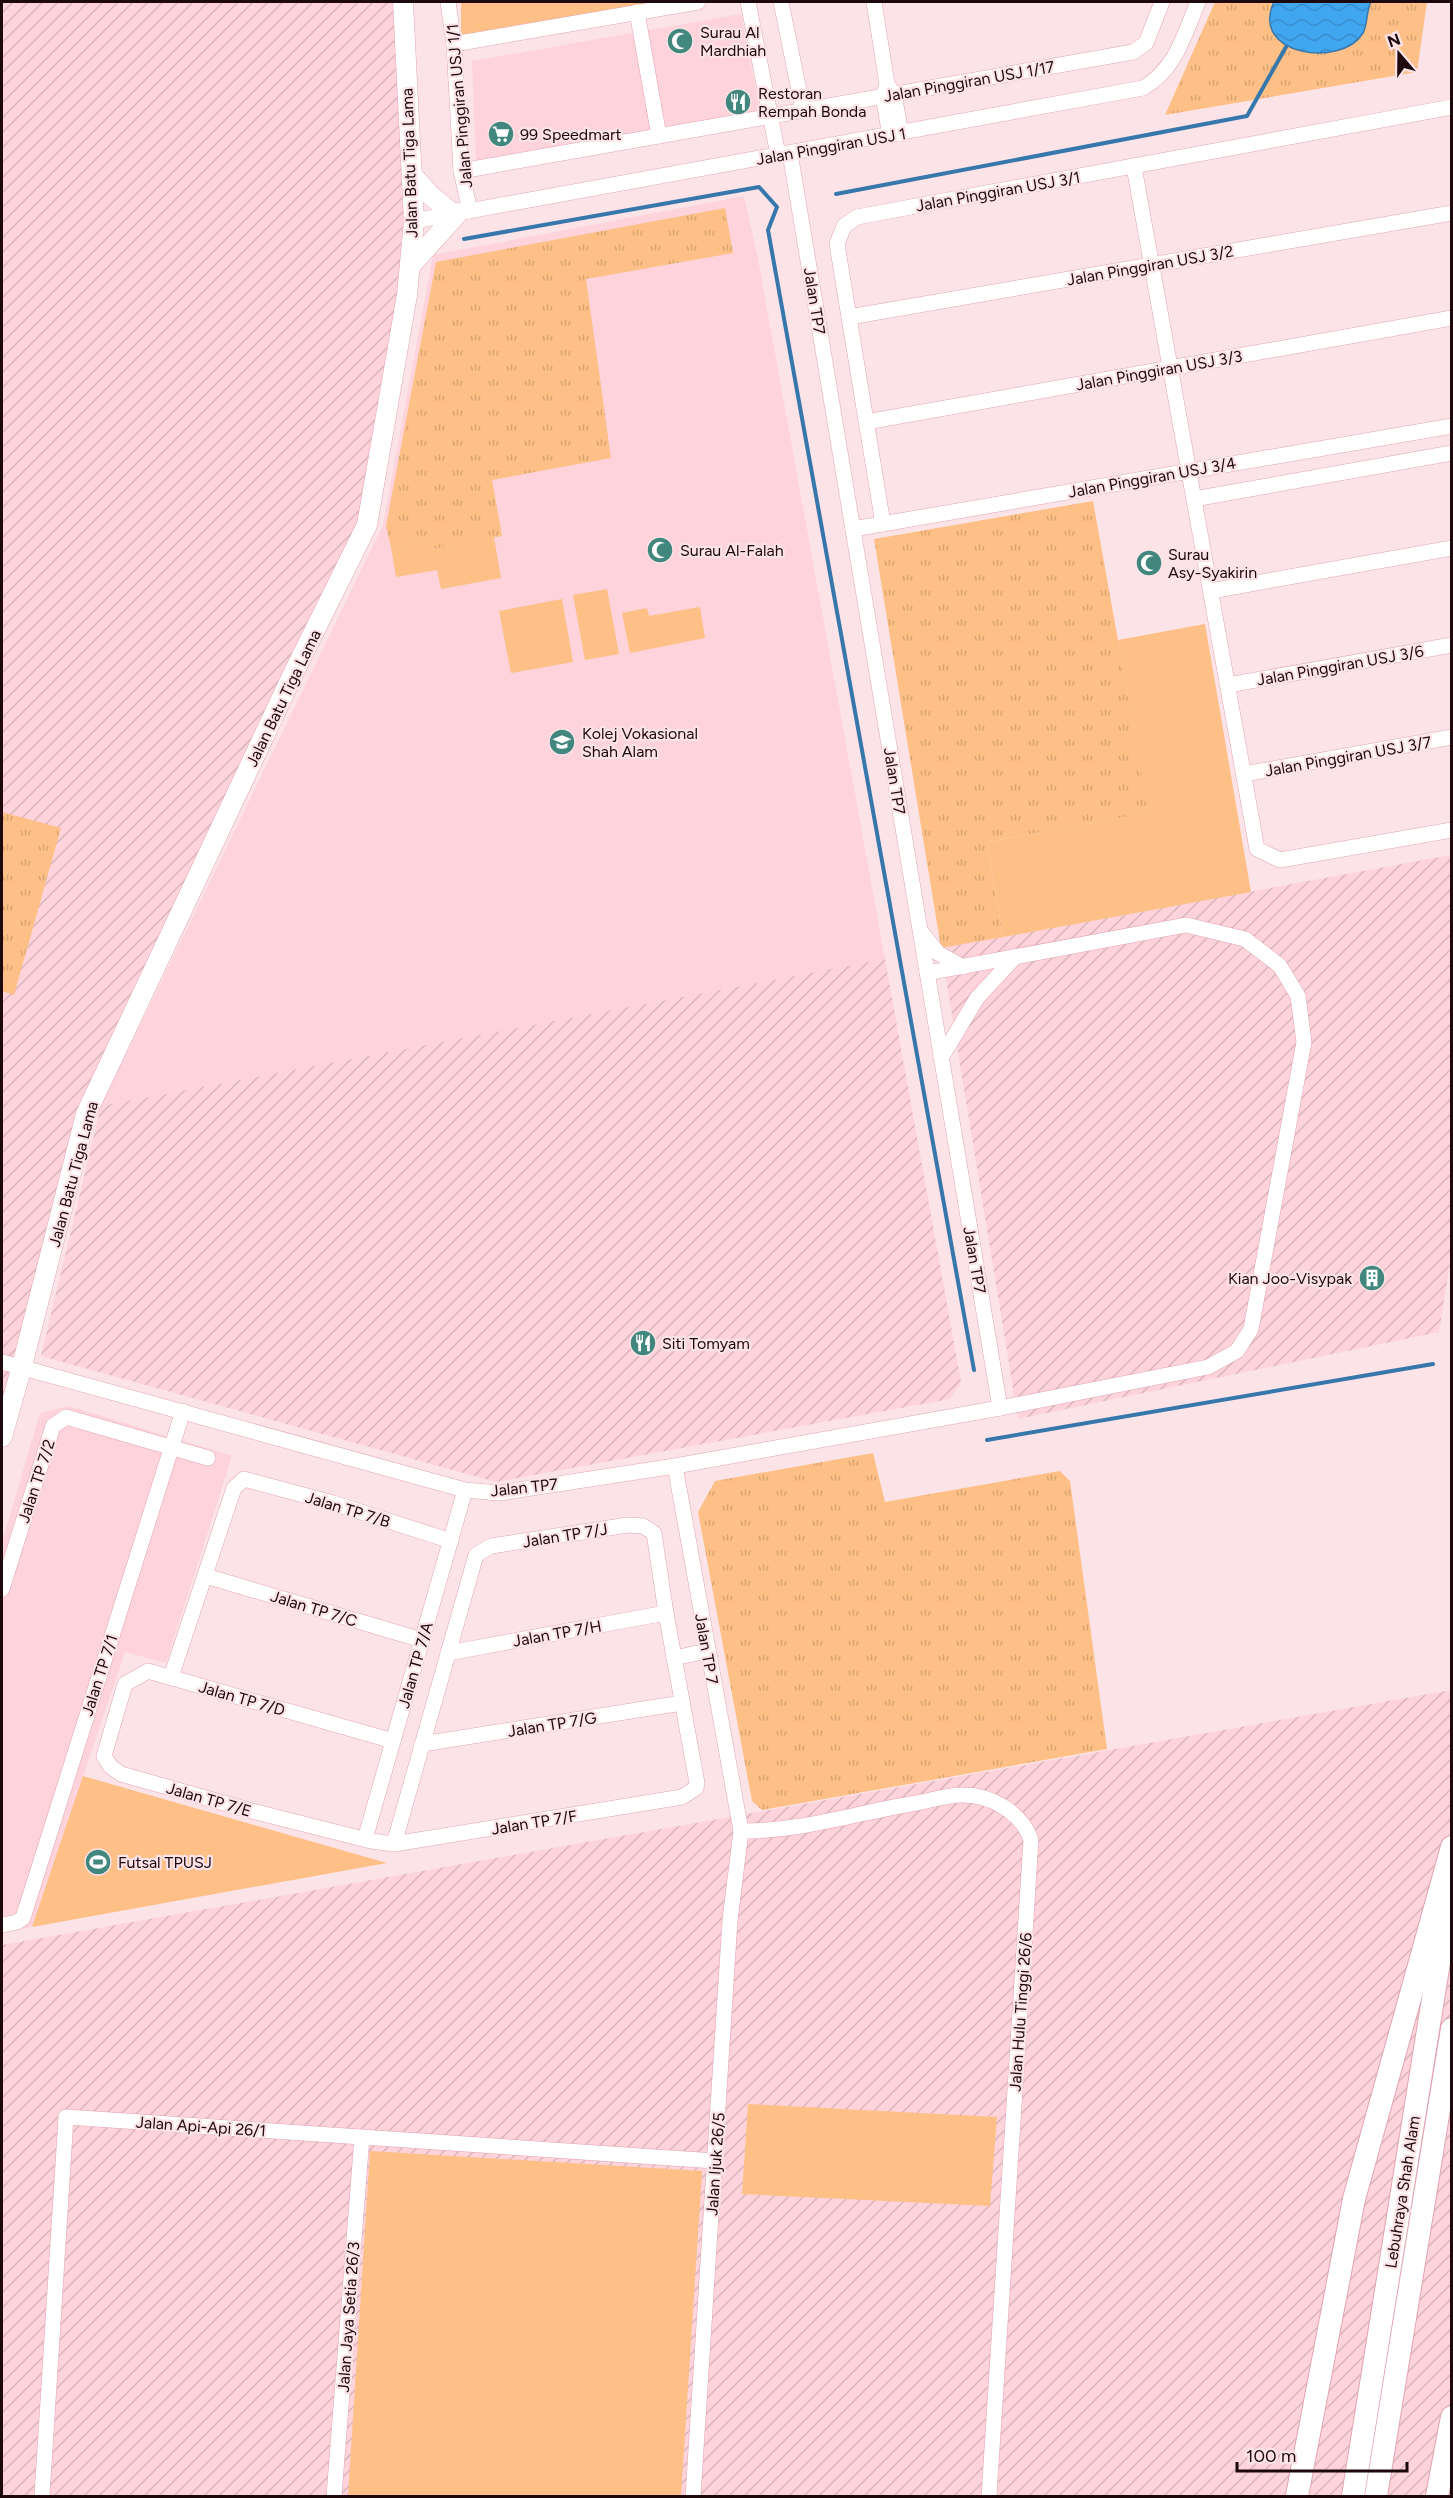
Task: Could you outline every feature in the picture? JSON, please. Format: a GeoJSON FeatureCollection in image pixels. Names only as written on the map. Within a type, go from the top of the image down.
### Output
{"type":"FeatureCollection","features":[{"type":"Feature","properties":{"kind":"highway"},"geometry":{"type":"LineString","coordinates":[[1297,2496],[1354,2199],[1452,1847]]}},
{"type":"Feature","properties":{"kind":"highway","name":"Lebuhraya Shah Alam"},"geometry":{"type":"LineString","coordinates":[[1353,2496],[1452,1887]]}},
{"type":"Feature","properties":{"kind":"highway","name":"Lebuhraya Shah Alam"},"geometry":{"type":"LineString","coordinates":[[1376,2496],[1452,2030]]}},
{"type":"Feature","properties":{"kind":"highway"},"geometry":{"type":"LineString","coordinates":[[1437,2496],[1452,2417]]}},
{"type":"Feature","properties":{"kind":"main road","name":"Jalan Batu Tiga Lama"},"geometry":{"type":"LineString","coordinates":[[2,1437],[86,1114],[295,670],[367,525],[407,296],[414,221],[403,2]]}},
{"type":"Feature","properties":{"kind":"main road"},"geometry":{"type":"LineString","coordinates":[[410,266],[460,213],[430,195],[412,175]]}},
{"type":"Feature","properties":{"kind":"street","name":"Jalan Pinggiran USJ 1/1"},"geometry":{"type":"LineString","coordinates":[[448,2],[454,44],[461,171],[460,213]]}},
{"type":"Feature","properties":{"kind":"street"},"geometry":{"type":"LineString","coordinates":[[454,44],[698,2]]}},
{"type":"Feature","properties":{"kind":"street","name":"Jalan TP7"},"geometry":{"type":"LineString","coordinates":[[748,2],[771,116],[784,154],[853,529],[1000,1408]]}},
{"type":"Feature","properties":{"kind":"street"},"geometry":{"type":"LineString","coordinates":[[781,2],[803,110]]}},
{"type":"Feature","properties":{"kind":"street"},"geometry":{"type":"LineString","coordinates":[[874,2],[895,135]]}},
{"type":"Feature","properties":{"kind":"street","name":"Jalan Pinggiran USJ 1/17"},"geometry":{"type":"LineString","coordinates":[[461,171],[771,116],[888,91],[1133,52],[1146,43],[1162,2]]}},
{"type":"Feature","properties":{"kind":"street","name":"Jalan Pinggiran USJ 1"},"geometry":{"type":"LineString","coordinates":[[414,221],[1143,88],[1158,79],[1171,65],[1198,2]]}},
{"type":"Feature","properties":{"kind":"street"},"geometry":{"type":"LineString","coordinates":[[637,12],[658,136]]}},
{"type":"Feature","properties":{"kind":"street","name":"Jalan Pinggiran USJ 3/1"},"geometry":{"type":"LineString","coordinates":[[883,524],[837,244],[844,226],[857,217],[1452,107]]}},
{"type":"Feature","properties":{"kind":"street"},"geometry":{"type":"LineString","coordinates":[[1134,167],[1257,849],[1280,860],[1452,830]]}},
{"type":"Feature","properties":{"kind":"street","name":"Jalan Pinggiran USJ 3/2"},"geometry":{"type":"LineString","coordinates":[[849,317],[1452,213]]}},
{"type":"Feature","properties":{"kind":"street","name":"Jalan Pinggiran USJ 3/3"},"geometry":{"type":"LineString","coordinates":[[866,422],[1452,318]]}},
{"type":"Feature","properties":{"kind":"street","name":"Jalan Pinggiran USJ 3/4"},"geometry":{"type":"LineString","coordinates":[[853,529],[1452,426]]}},
{"type":"Feature","properties":{"kind":"street","name":"Jalan Pinggiran USJ 3/4"},"geometry":{"type":"LineString","coordinates":[[1194,499],[1452,453]]}},
{"type":"Feature","properties":{"kind":"street"},"geometry":{"type":"LineString","coordinates":[[1211,591],[1452,548]]}},
{"type":"Feature","properties":{"kind":"street","name":"Jalan Pinggiran USJ 3/6"},"geometry":{"type":"LineString","coordinates":[[1228,685],[1452,645]]}},
{"type":"Feature","properties":{"kind":"street","name":"Jalan Pinggiran USJ 3/7"},"geometry":{"type":"LineString","coordinates":[[1244,774],[1452,737]]}},
{"type":"Feature","properties":{"kind":"street","name":"Jalan TP7"},"geometry":{"type":"LineString","coordinates":[[2,1362],[465,1490],[499,1492],[675,1466],[1000,1408],[1208,1367],[1237,1351],[1251,1329],[1304,1042],[1298,996],[1280,966],[1245,939],[1186,925],[927,973]]}},
{"type":"Feature","properties":{"kind":"street"},"geometry":{"type":"LineString","coordinates":[[920,930],[938,953],[963,967]]}},
{"type":"Feature","properties":{"kind":"street"},"geometry":{"type":"LineString","coordinates":[[941,1058],[977,998],[1015,957]]}},
{"type":"Feature","properties":{"kind":"street","name":"Jalan TP 7/1"},"geometry":{"type":"LineString","coordinates":[[2,1925],[17,1922],[22,1918],[183,1411]]}},
{"type":"Feature","properties":{"kind":"street","name":"Jalan TP 7/2"},"geometry":{"type":"LineString","coordinates":[[2,1589],[53,1426],[58,1421],[66,1417],[208,1458]]}},
{"type":"Feature","properties":{"kind":"street","name":"Jalan TP 7"},"geometry":{"type":"LineString","coordinates":[[675,1466],[741,1832]]}},
{"type":"Feature","properties":{"kind":"street","name":"Jalan TP 7/B"},"geometry":{"type":"LineString","coordinates":[[206,1576],[234,1488],[244,1479],[333,1503],[451,1541]]}},
{"type":"Feature","properties":{"kind":"street","name":"Jalan TP 7/A"},"geometry":{"type":"LineString","coordinates":[[364,1839],[465,1490]]}},
{"type":"Feature","properties":{"kind":"street","name":"Jalan TP 7/J"},"geometry":{"type":"LineString","coordinates":[[448,1653],[476,1556],[491,1546],[627,1525],[644,1526],[654,1533],[666,1614]]}},
{"type":"Feature","properties":{"kind":"street"},"geometry":{"type":"LineString","coordinates":[[171,1677],[206,1576]]}},
{"type":"Feature","properties":{"kind":"street","name":"Jalan TP 7/C"},"geometry":{"type":"LineString","coordinates":[[206,1576],[422,1640]]}},
{"type":"Feature","properties":{"kind":"street"},"geometry":{"type":"LineString","coordinates":[[666,1614],[682,1702]]}},
{"type":"Feature","properties":{"kind":"street","name":"Jalan TP 7/H"},"geometry":{"type":"LineString","coordinates":[[448,1653],[666,1614]]}},
{"type":"Feature","properties":{"kind":"street"},"geometry":{"type":"LineString","coordinates":[[674,1658],[707,1651]]}},
{"type":"Feature","properties":{"kind":"street"},"geometry":{"type":"LineString","coordinates":[[394,1844],[448,1653]]}},
{"type":"Feature","properties":{"kind":"street","name":"Jalan TP 7/D"},"geometry":{"type":"LineString","coordinates":[[115,1715],[125,1684],[148,1671],[393,1741]]}},
{"type":"Feature","properties":{"kind":"street","name":"Jalan TP 7/G"},"geometry":{"type":"LineString","coordinates":[[422,1744],[682,1702]]}},
{"type":"Feature","properties":{"kind":"street","name":"Jalan TP 7/F"},"geometry":{"type":"LineString","coordinates":[[364,1839],[394,1844],[682,1797],[696,1788],[698,1783],[682,1702]]}},
{"type":"Feature","properties":{"kind":"street","name":"Jalan TP 7/E"},"geometry":{"type":"LineString","coordinates":[[115,1715],[104,1756],[110,1766],[121,1774],[252,1811],[364,1839]]}},
{"type":"Feature","properties":{"kind":"street","name":"Jalan Hulu Tinggi 26/6"},"geometry":{"type":"LineString","coordinates":[[741,1832],[771,1832],[874,1810],[962,1795],[984,1798],[1000,1804],[1027,1827],[1031,1840],[989,2496]]}},
{"type":"Feature","properties":{"kind":"street","name":"Jalan Ijuk 26/5"},"geometry":{"type":"LineString","coordinates":[[693,2496],[730,1920],[741,1832]]}},
{"type":"Feature","properties":{"kind":"street","name":"Jalan Api-Api 26/1"},"geometry":{"type":"LineString","coordinates":[[42,2496],[66,2117],[715,2161]]}},
{"type":"Feature","properties":{"kind":"street","name":"Jalan Jaya Setia 26/3"},"geometry":{"type":"LineString","coordinates":[[334,2496],[362,2137]]}},
{"type":"Feature","properties":{"kind":"shaded area"},"geometry":{"type":"Polygon","coordinates":[[[2,2],[399,2],[422,240],[372,527],[96,1072],[2,1413],[2,2]]]}},
{"type":"Feature","properties":{"kind":"shaded area"},"geometry":{"type":"Polygon","coordinates":[[[741,14],[760,111],[476,161],[472,61],[741,14]]]}},
{"type":"Feature","properties":{"kind":"shaded area","name":"Kolej Vokasional Shah Alam"},"geometry":{"type":"Polygon","coordinates":[[[744,196],[757,254],[885,959],[101,1106],[383,525],[433,255],[744,196]]]}},
{"type":"Feature","properties":{"kind":"shaded area"},"geometry":{"type":"Polygon","coordinates":[[[1451,855],[1452,1251],[1439,1332],[1018,1419],[941,948],[1451,855]]]}},
{"type":"Feature","properties":{"kind":"shaded area"},"geometry":{"type":"Polygon","coordinates":[[[885,959],[961,1382],[950,1399],[496,1482],[41,1356],[101,1106],[885,959]]]}},
{"type":"Feature","properties":{"kind":"shaded area"},"geometry":{"type":"Polygon","coordinates":[[[69,1406],[232,1456],[166,1663],[125,1652],[32,1927],[2,1932],[2,1542],[40,1413],[69,1406]]]}},
{"type":"Feature","properties":{"kind":"shaded area"},"geometry":{"type":"Polygon","coordinates":[[[1451,1690],[1451,2496],[2,2496],[2,1945],[1451,1690]]]}},
{"type":"Feature","properties":{"kind":"green space"},"geometry":{"type":"Polygon","coordinates":[[[461,2],[665,2],[461,38],[461,2]]]}},
{"type":"Feature","properties":{"kind":"green space"},"geometry":{"type":"Polygon","coordinates":[[[1215,2],[1427,2],[1417,72],[1165,115],[1215,2]]]}},
{"type":"Feature","properties":{"kind":"green space"},"geometry":{"type":"Polygon","coordinates":[[[725,208],[733,253],[586,279],[611,458],[492,480],[502,536],[433,549],[431,539],[391,547],[386,526],[436,262],[725,208]]]}},
{"type":"Feature","properties":{"kind":"green space"},"geometry":{"type":"Polygon","coordinates":[[[1093,501],[1149,813],[987,842],[1003,937],[941,948],[874,539],[1093,501]]]}},
{"type":"Feature","properties":{"kind":"green space"},"geometry":{"type":"Polygon","coordinates":[[[494,537],[501,578],[441,589],[437,570],[396,577],[391,547],[431,539],[434,549],[494,537]]]}},
{"type":"Feature","properties":{"kind":"green space"},"geometry":{"type":"Polygon","coordinates":[[[607,589],[619,654],[585,660],[573,595],[607,589]]]}},
{"type":"Feature","properties":{"kind":"green space"},"geometry":{"type":"Polygon","coordinates":[[[562,599],[573,662],[511,673],[499,611],[562,599]]]}},
{"type":"Feature","properties":{"kind":"green space"},"geometry":{"type":"Polygon","coordinates":[[[700,607],[705,638],[630,653],[622,613],[647,608],[649,616],[700,607]]]}},
{"type":"Feature","properties":{"kind":"green space"},"geometry":{"type":"Polygon","coordinates":[[[1205,624],[1251,892],[1003,937],[987,842],[1148,813],[1118,640],[1205,624]]]}},
{"type":"Feature","properties":{"kind":"green space"},"geometry":{"type":"Polygon","coordinates":[[[2,812],[61,828],[14,995],[2,991],[2,812]]]}},
{"type":"Feature","properties":{"kind":"green space"},"geometry":{"type":"Polygon","coordinates":[[[873,1453],[885,1502],[1060,1471],[1070,1481],[1107,1749],[762,1810],[752,1801],[698,1512],[715,1481],[873,1453]]]}},
{"type":"Feature","properties":{"kind":"green space"},"geometry":{"type":"Polygon","coordinates":[[[83,1776],[387,1863],[32,1927],[83,1776]]]}},
{"type":"Feature","properties":{"kind":"green space"},"geometry":{"type":"Polygon","coordinates":[[[748,2104],[997,2117],[990,2206],[742,2194],[748,2104]]]}},
{"type":"Feature","properties":{"kind":"green space"},"geometry":{"type":"Polygon","coordinates":[[[370,2151],[702,2171],[681,2496],[348,2496],[370,2151]]]}},
{"type":"Feature","properties":{"kind":"water"},"geometry":{"type":"Polygon","coordinates":[[[1274,2],[1371,2],[1363,33],[1352,44],[1336,51],[1319,53],[1301,51],[1285,45],[1274,34],[1270,20],[1274,2]]]}},
{"type":"Feature","properties":{"kind":"waterway"},"geometry":{"type":"LineString","coordinates":[[836,194],[1247,116],[1286,47]]}},
{"type":"Feature","properties":{"kind":"waterway"},"geometry":{"type":"LineString","coordinates":[[464,239],[759,187],[777,207],[768,230],[974,1370]]}},
{"type":"Feature","properties":{"kind":"waterway"},"geometry":{"type":"LineString","coordinates":[[987,1440],[1433,1364]]}},
{"type":"Feature","properties":{"kind":"place","name":"Surau Al Mardhiah"},"geometry":{"type":"Point","coordinates":[680,41]}},
{"type":"Feature","properties":{"kind":"place","name":"Restoran Rempah Bonda"},"geometry":{"type":"Point","coordinates":[738,102]}},
{"type":"Feature","properties":{"kind":"place","name":"99 Speedmart"},"geometry":{"type":"Point","coordinates":[501,134]}},
{"type":"Feature","properties":{"kind":"place","name":"Surau Al-Falah"},"geometry":{"type":"Point","coordinates":[660,550]}},
{"type":"Feature","properties":{"kind":"place","name":"Surau Asy-Syakirin"},"geometry":{"type":"Point","coordinates":[1149,563]}},
{"type":"Feature","properties":{"kind":"place","name":"Kolej Vokasional Shah Alam"},"geometry":{"type":"Point","coordinates":[562,742]}},
{"type":"Feature","properties":{"kind":"place","name":"Kian Joo-Visypak"},"geometry":{"type":"Point","coordinates":[1372,1278]}},
{"type":"Feature","properties":{"kind":"place","name":"Siti Tomyam"},"geometry":{"type":"Point","coordinates":[643,1343]}},
{"type":"Feature","properties":{"kind":"place","name":"Futsal TPUSJ"},"geometry":{"type":"Point","coordinates":[98,1862]}}]}
